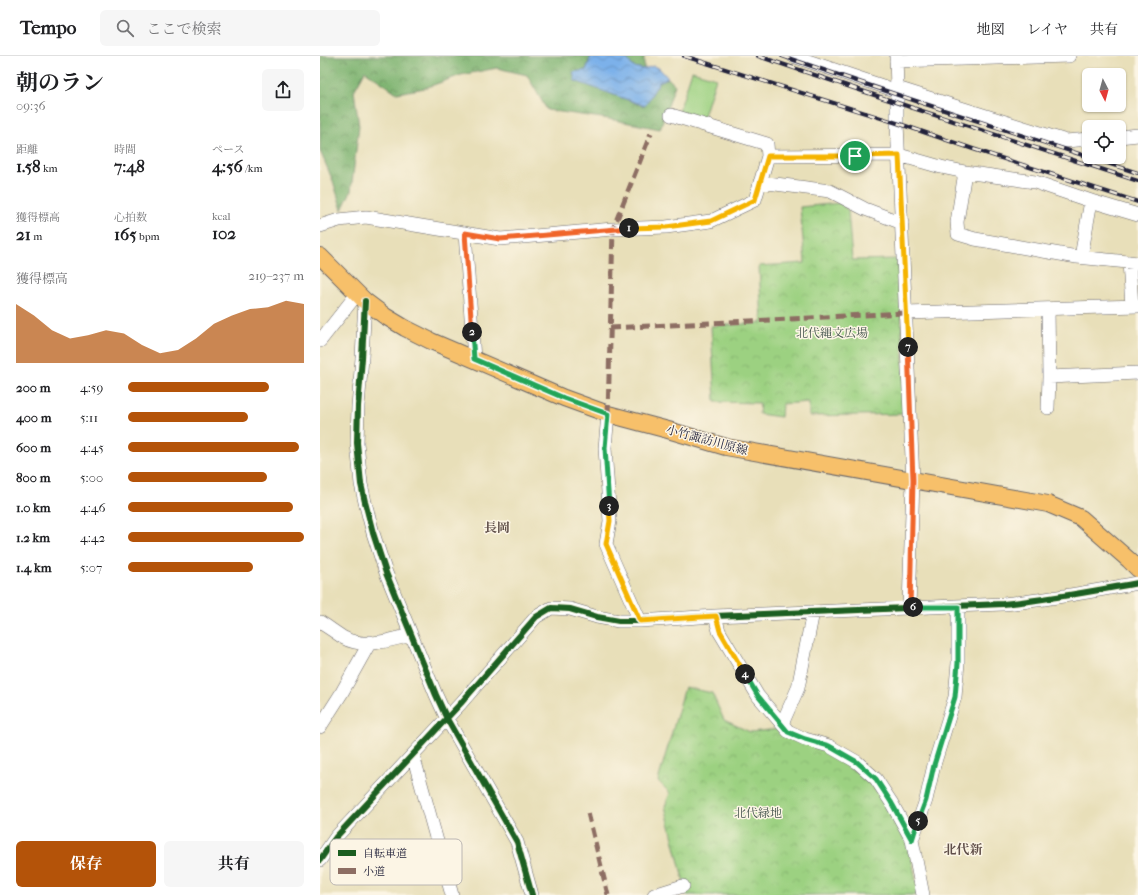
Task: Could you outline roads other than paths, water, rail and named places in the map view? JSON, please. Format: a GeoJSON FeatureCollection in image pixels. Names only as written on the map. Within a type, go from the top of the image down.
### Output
{"type":"FeatureCollection","features":[{"type":"Feature","properties":{"kind":"main road","name":"小竹諏訪川原線"},"geometry":{"type":"LineString","coordinates":[[320,256],[361,297],[385,316],[405,328],[564,398],[608,414],[726,447],[1048,504],[1081,518],[1138,569]]}},
{"type":"Feature","properties":{"kind":"street"},"geometry":{"type":"LineString","coordinates":[[793,56],[897,90],[1066,141],[1082,140]]}},
{"type":"Feature","properties":{"kind":"street"},"geometry":{"type":"LineString","coordinates":[[910,608],[913,480],[897,118],[896,58],[1069,56]]}},
{"type":"Feature","properties":{"kind":"street"},"geometry":{"type":"LineString","coordinates":[[320,226],[340,220],[366,217],[500,239],[613,229],[666,227],[711,221],[755,200],[768,156],[767,144],[671,115]]}},
{"type":"Feature","properties":{"kind":"street"},"geometry":{"type":"LineString","coordinates":[[1126,136],[1138,135]]}},
{"type":"Feature","properties":{"kind":"street"},"geometry":{"type":"LineString","coordinates":[[768,156],[899,155],[965,172],[1035,182],[1138,215]]}},
{"type":"Feature","properties":{"kind":"street"},"geometry":{"type":"LineString","coordinates":[[906,313],[1135,306],[1133,263],[1081,257],[975,239],[958,234],[957,222],[965,172]]}},
{"type":"Feature","properties":{"kind":"street"},"geometry":{"type":"LineString","coordinates":[[760,182],[830,191],[865,209],[902,223]]}},
{"type":"Feature","properties":{"kind":"street"},"geometry":{"type":"LineString","coordinates":[[1081,257],[1091,201]]}},
{"type":"Feature","properties":{"kind":"street"},"geometry":{"type":"LineString","coordinates":[[465,233],[474,359]]}},
{"type":"Feature","properties":{"kind":"street"},"geometry":{"type":"LineString","coordinates":[[320,341],[361,297]]}},
{"type":"Feature","properties":{"kind":"street"},"geometry":{"type":"LineString","coordinates":[[361,297],[362,358],[357,443],[361,484],[379,553],[386,574],[447,719],[517,842],[532,895]]}},
{"type":"Feature","properties":{"kind":"street"},"geometry":{"type":"LineString","coordinates":[[1048,309],[1048,408]]}},
{"type":"Feature","properties":{"kind":"street"},"geometry":{"type":"LineString","coordinates":[[1049,377],[1138,373]]}},
{"type":"Feature","properties":{"kind":"street"},"geometry":{"type":"LineString","coordinates":[[608,414],[605,448],[610,521],[606,544],[640,621]]}},
{"type":"Feature","properties":{"kind":"street"},"geometry":{"type":"LineString","coordinates":[[335,839],[447,719],[536,617],[551,608],[570,610],[619,621],[640,621],[716,616],[1003,604],[1029,602],[1138,583]]}},
{"type":"Feature","properties":{"kind":"street"},"geometry":{"type":"LineString","coordinates":[[912,840],[926,800],[934,765],[955,697],[958,663],[958,607]]}},
{"type":"Feature","properties":{"kind":"street"},"geometry":{"type":"LineString","coordinates":[[782,724],[798,688],[814,612]]}},
{"type":"Feature","properties":{"kind":"street"},"geometry":{"type":"LineString","coordinates":[[716,616],[720,631],[758,696],[788,732],[829,746],[857,762],[876,779],[891,802],[912,840],[923,895]]}},
{"type":"Feature","properties":{"kind":"street"},"geometry":{"type":"LineString","coordinates":[[320,622],[344,638],[355,642],[377,643],[411,635]]}},
{"type":"Feature","properties":{"kind":"street"},"geometry":{"type":"LineString","coordinates":[[320,726],[341,694],[370,642]]}},
{"type":"Feature","properties":{"kind":"street"},"geometry":{"type":"LineString","coordinates":[[413,755],[436,839]]}},
{"type":"Feature","properties":{"kind":"street"},"geometry":{"type":"LineString","coordinates":[[320,860],[330,846]]}},
{"type":"Feature","properties":{"kind":"street"},"geometry":{"type":"LineString","coordinates":[[449,885],[452,895]]}},
{"type":"Feature","properties":{"kind":"street"},"geometry":{"type":"LineString","coordinates":[[654,895],[683,886]]}},
{"type":"Feature","properties":{"kind":"water"},"geometry":{"type":"Polygon","coordinates":[[[591,56],[625,56],[633,67],[644,69],[653,66],[659,68],[668,78],[659,82],[645,106],[575,81],[573,72],[586,70],[591,56]]]}},
{"type":"Feature","properties":{"kind":"railway"},"geometry":{"type":"LineString","coordinates":[[684,56],[897,123],[1138,202]]}},
{"type":"Feature","properties":{"kind":"railway"},"geometry":{"type":"LineString","coordinates":[[758,56],[1138,181]]}},
{"type":"Feature","properties":{"kind":"railway"},"geometry":{"type":"LineString","coordinates":[[782,56],[1138,173]]}},
{"type":"Feature","properties":{"kind":"district","name":"長岡"},"geometry":{"type":"Point","coordinates":[497,527]}},
{"type":"Feature","properties":{"kind":"district","name":"北代新"},"geometry":{"type":"Point","coordinates":[963,849]}},
{"type":"Feature","properties":{"kind":"park label","name":"北代縄文広場"},"geometry":{"type":"Point","coordinates":[832,333]}},
{"type":"Feature","properties":{"kind":"park label","name":"北代緑地"},"geometry":{"type":"Point","coordinates":[758,813]}}]}
